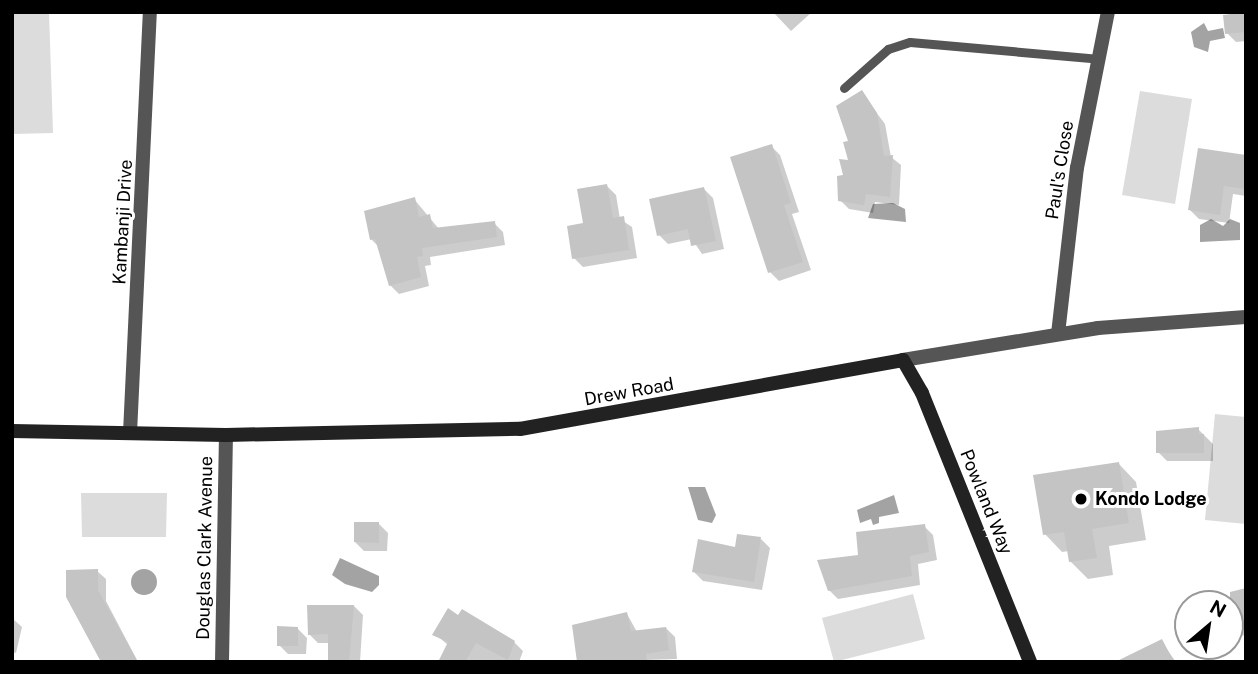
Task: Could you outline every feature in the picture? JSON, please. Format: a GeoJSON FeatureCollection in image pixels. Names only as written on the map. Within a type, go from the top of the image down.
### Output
{"type":"FeatureCollection","features":[{"type":"Feature","properties":{"kind":"street","name":"Kambanji Drive"},"geometry":{"type":"LineString","coordinates":[[130,433],[150,12]]}},
{"type":"Feature","properties":{"kind":"street","name":"Paul's Close"},"geometry":{"type":"LineString","coordinates":[[1058,334],[1077,168],[1108,12]]}},
{"type":"Feature","properties":{"kind":"street","name":"Drew Road"},"geometry":{"type":"LineString","coordinates":[[12,431],[226,435],[520,429],[1058,334],[1246,317]]}},
{"type":"Feature","properties":{"kind":"street","name":"Powland Way"},"geometry":{"type":"LineString","coordinates":[[903,360],[922,393],[1030,662]]}},
{"type":"Feature","properties":{"kind":"street","name":"Douglas Clark Avenue"},"geometry":{"type":"LineString","coordinates":[[222,662],[226,435]]}},
{"type":"Feature","properties":{"kind":"lane"},"geometry":{"type":"LineString","coordinates":[[844,88],[888,49],[910,42],[1098,59]]}},
{"type":"Feature","properties":{"kind":"shaded area"},"geometry":{"type":"Polygon","coordinates":[[[12,12],[49,12],[53,133],[12,134],[12,12]]]}},
{"type":"Feature","properties":{"kind":"shaded area"},"geometry":{"type":"Polygon","coordinates":[[[1204,23],[1208,31],[1223,28],[1225,38],[1210,41],[1208,52],[1194,47],[1191,32],[1204,23]]]}},
{"type":"Feature","properties":{"kind":"shaded area"},"geometry":{"type":"Polygon","coordinates":[[[1140,91],[1192,99],[1175,204],[1122,195],[1140,91]]]}},
{"type":"Feature","properties":{"kind":"shaded area"},"geometry":{"type":"Polygon","coordinates":[[[893,203],[905,209],[906,222],[868,218],[873,204],[893,203]]]}},
{"type":"Feature","properties":{"kind":"shaded area"},"geometry":{"type":"Polygon","coordinates":[[[1211,219],[1223,226],[1230,219],[1240,223],[1240,240],[1200,242],[1200,225],[1211,219]]]}},
{"type":"Feature","properties":{"kind":"shaded area"},"geometry":{"type":"Polygon","coordinates":[[[1215,414],[1246,417],[1246,524],[1205,520],[1215,414]]]}},
{"type":"Feature","properties":{"kind":"shaded area"},"geometry":{"type":"Polygon","coordinates":[[[688,487],[705,487],[716,515],[712,523],[698,520],[688,487]]]}},
{"type":"Feature","properties":{"kind":"shaded area"},"geometry":{"type":"Polygon","coordinates":[[[81,493],[167,493],[166,537],[82,537],[81,493]]]}},
{"type":"Feature","properties":{"kind":"shaded area"},"geometry":{"type":"Polygon","coordinates":[[[894,495],[899,513],[879,517],[879,523],[873,525],[871,519],[860,523],[857,510],[894,495]]]}},
{"type":"Feature","properties":{"kind":"shaded area"},"geometry":{"type":"Polygon","coordinates":[[[340,558],[379,576],[379,585],[372,592],[345,584],[332,575],[340,558]]]}},
{"type":"Feature","properties":{"kind":"shaded area"},"geometry":{"type":"Polygon","coordinates":[[[144,569],[153,573],[157,582],[153,591],[144,595],[135,591],[131,582],[135,573],[144,569]]]}},
{"type":"Feature","properties":{"kind":"shaded area"},"geometry":{"type":"Polygon","coordinates":[[[913,594],[925,639],[834,662],[822,618],[913,594]]]}},
{"type":"Feature","properties":{"kind":"building"},"geometry":{"type":"Polygon","coordinates":[[[1246,12],[1246,32],[1225,34],[1223,15],[1246,12]]]}},
{"type":"Feature","properties":{"kind":"building"},"geometry":{"type":"Polygon","coordinates":[[[862,90],[877,113],[884,156],[893,155],[890,197],[866,194],[864,205],[838,201],[837,176],[843,175],[839,159],[848,160],[843,142],[848,141],[836,106],[862,90]]]}},
{"type":"Feature","properties":{"kind":"building"},"geometry":{"type":"Polygon","coordinates":[[[772,144],[791,203],[784,205],[803,262],[768,273],[730,157],[772,144]]]}},
{"type":"Feature","properties":{"kind":"building"},"geometry":{"type":"Polygon","coordinates":[[[1198,148],[1246,155],[1246,189],[1224,186],[1220,215],[1188,210],[1198,148]]]}},
{"type":"Feature","properties":{"kind":"building"},"geometry":{"type":"Polygon","coordinates":[[[607,184],[613,218],[624,216],[629,250],[572,259],[567,226],[583,223],[577,189],[607,184]]]}},
{"type":"Feature","properties":{"kind":"building"},"geometry":{"type":"Polygon","coordinates":[[[704,187],[716,241],[691,246],[688,229],[657,236],[649,199],[704,187]]]}},
{"type":"Feature","properties":{"kind":"building"},"geometry":{"type":"Polygon","coordinates":[[[415,197],[419,217],[430,214],[433,228],[495,221],[497,237],[422,248],[423,256],[417,257],[421,277],[389,286],[375,239],[370,240],[364,211],[415,197]]]}},
{"type":"Feature","properties":{"kind":"building"},"geometry":{"type":"Polygon","coordinates":[[[1199,427],[1199,434],[1204,434],[1204,453],[1156,453],[1156,431],[1199,427]]]}},
{"type":"Feature","properties":{"kind":"building","name":"Kondo Lodge"},"geometry":{"type":"Polygon","coordinates":[[[1119,462],[1129,523],[1092,529],[1097,558],[1069,562],[1064,532],[1043,535],[1033,475],[1119,462]]]}},
{"type":"Feature","properties":{"kind":"building"},"geometry":{"type":"Polygon","coordinates":[[[354,522],[379,522],[379,543],[354,542],[354,522]]]}},
{"type":"Feature","properties":{"kind":"building"},"geometry":{"type":"Polygon","coordinates":[[[925,524],[929,552],[910,556],[912,576],[828,591],[817,560],[858,555],[856,532],[925,524]]]}},
{"type":"Feature","properties":{"kind":"building"},"geometry":{"type":"Polygon","coordinates":[[[737,534],[761,537],[754,582],[692,572],[698,539],[735,547],[737,534]]]}},
{"type":"Feature","properties":{"kind":"building"},"geometry":{"type":"Polygon","coordinates":[[[98,569],[98,590],[138,662],[101,662],[66,597],[66,570],[98,569]]]}},
{"type":"Feature","properties":{"kind":"building"},"geometry":{"type":"Polygon","coordinates":[[[1246,588],[1244,624],[1244,590],[1238,590],[1246,588]]]}},
{"type":"Feature","properties":{"kind":"building"},"geometry":{"type":"Polygon","coordinates":[[[307,605],[354,605],[349,662],[328,662],[328,634],[308,635],[307,605]]]}},
{"type":"Feature","properties":{"kind":"building"},"geometry":{"type":"Polygon","coordinates":[[[448,608],[458,615],[462,609],[515,641],[508,660],[476,643],[465,662],[438,662],[448,642],[432,635],[448,608]]]}},
{"type":"Feature","properties":{"kind":"building"},"geometry":{"type":"Polygon","coordinates":[[[627,612],[631,631],[666,627],[669,650],[646,654],[647,662],[577,662],[572,625],[627,612]]]}},
{"type":"Feature","properties":{"kind":"building"},"geometry":{"type":"Polygon","coordinates":[[[277,626],[298,627],[298,646],[277,646],[277,626]]]}},
{"type":"Feature","properties":{"kind":"building"},"geometry":{"type":"Polygon","coordinates":[[[1162,639],[1174,662],[1115,662],[1162,639]]]}},
{"type":"Feature","properties":{"kind":"place","name":"Kondo Lodge"},"geometry":{"type":"Point","coordinates":[1081,499]}}]}
